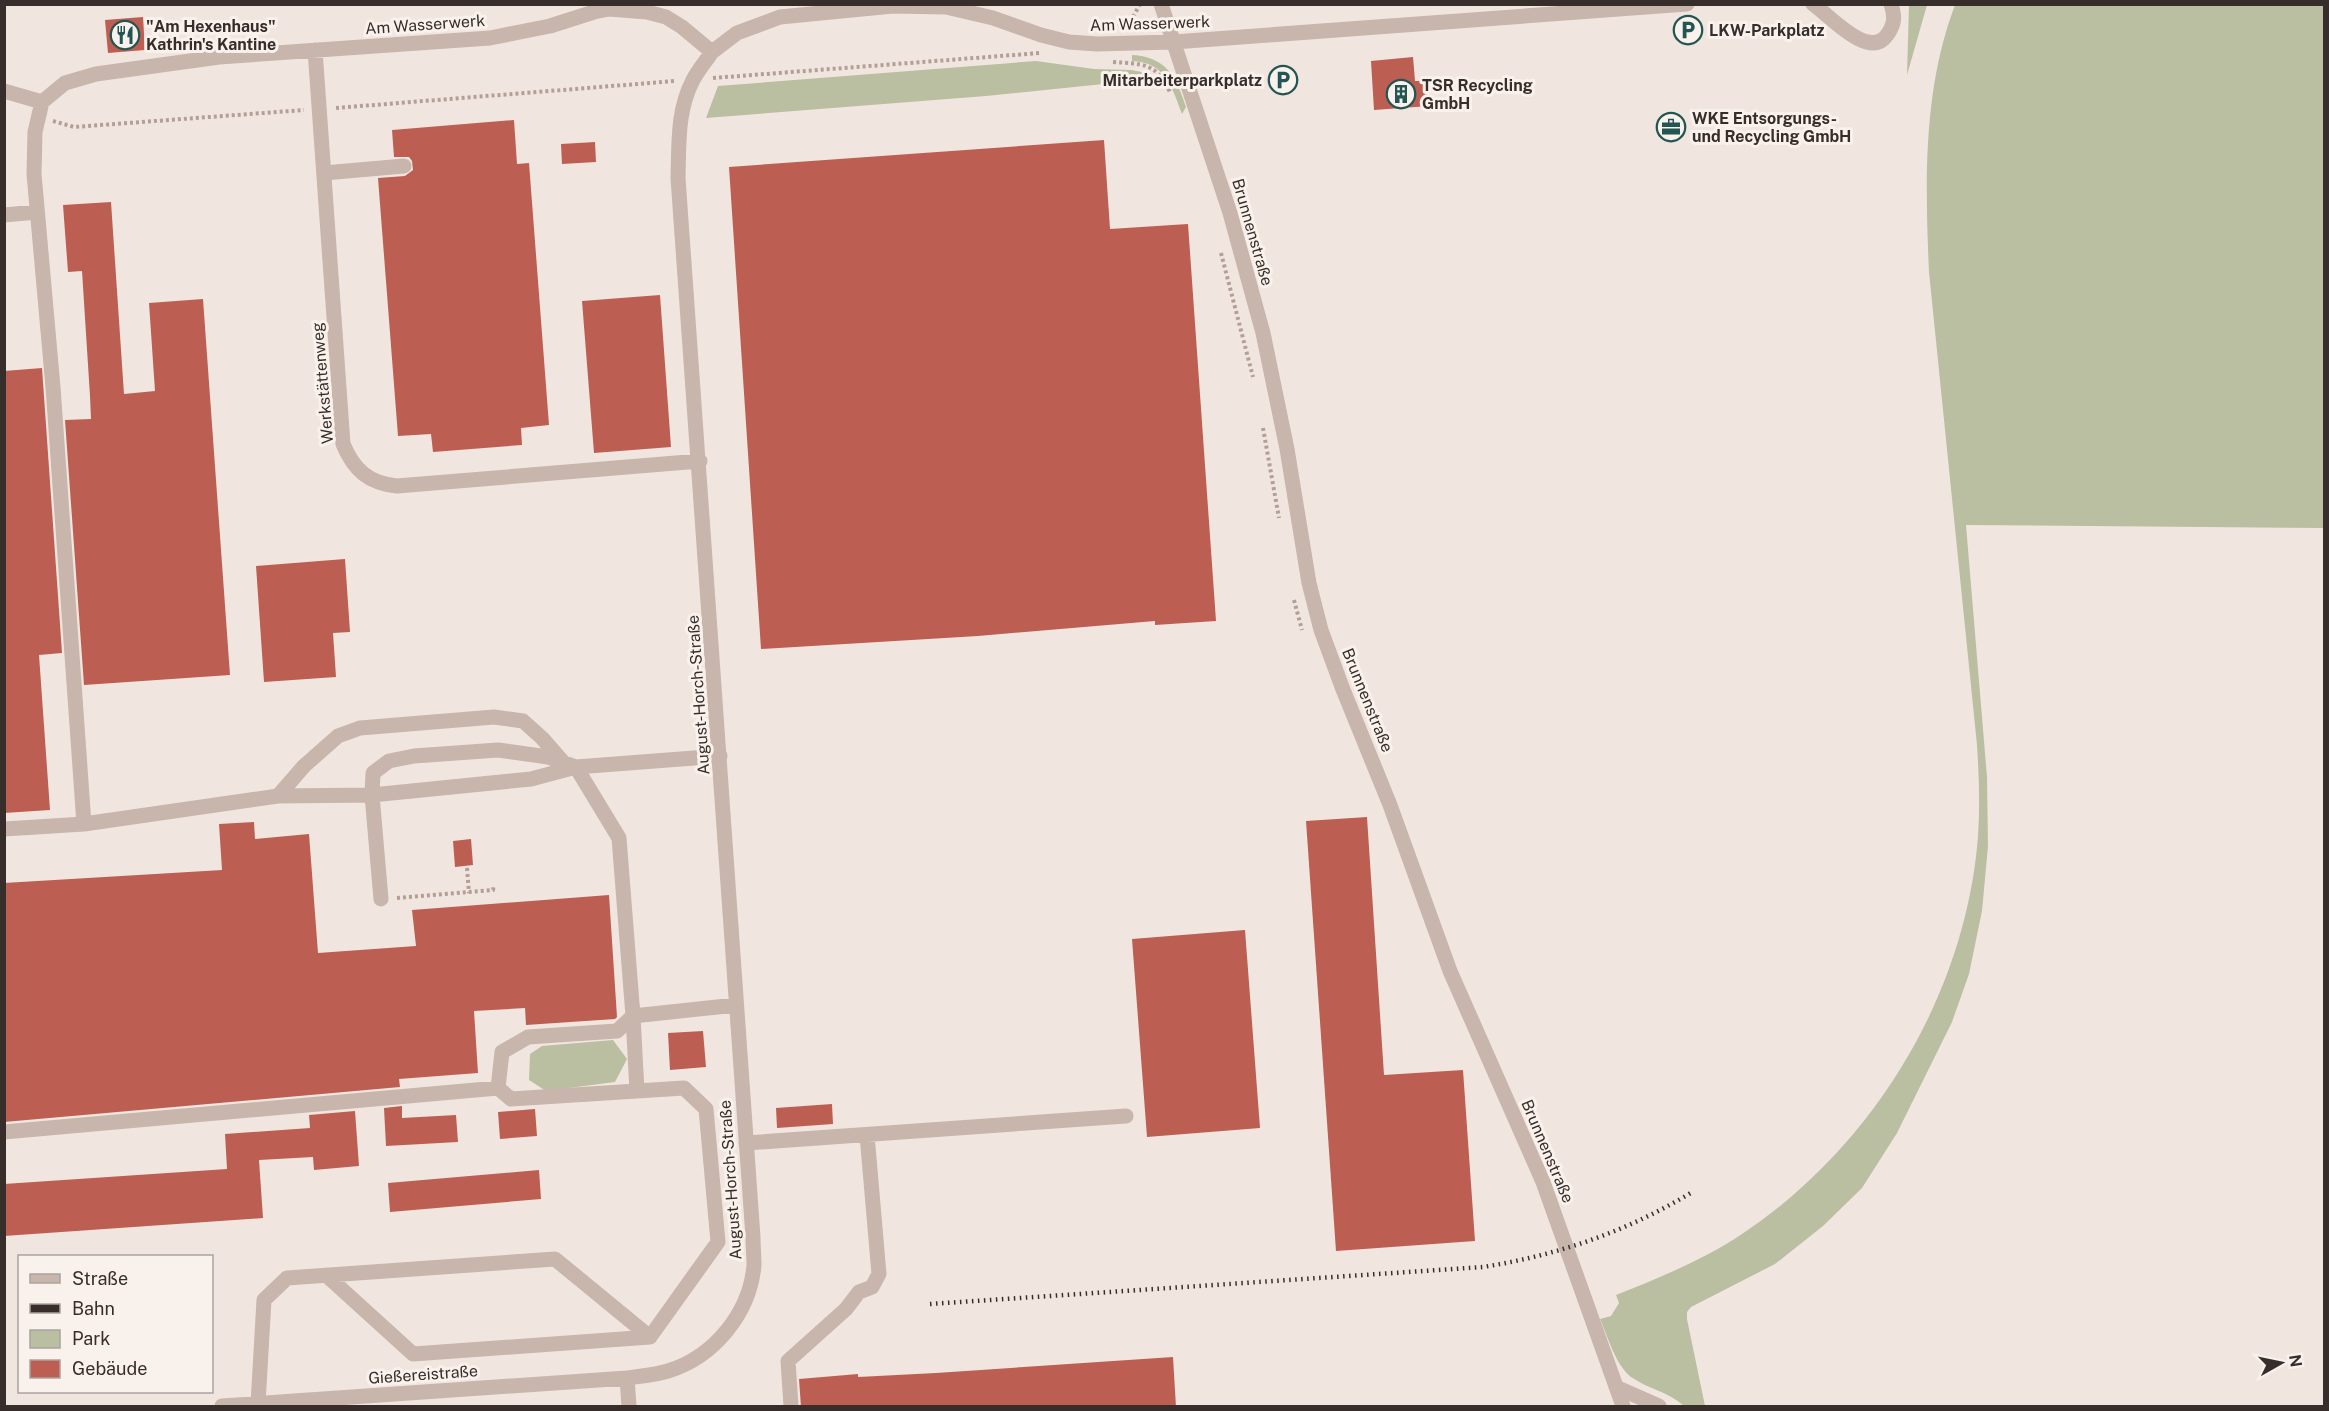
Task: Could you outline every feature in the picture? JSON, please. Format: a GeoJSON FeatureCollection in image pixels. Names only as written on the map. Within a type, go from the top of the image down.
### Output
{"type":"FeatureCollection","features":[{"type":"Feature","properties":{"kind":"street","name":"Brunnenstraße"},"geometry":{"type":"LineString","coordinates":[[1161,4],[1230,213],[1263,333],[1287,449],[1309,583],[1321,630],[1390,805],[1450,971],[1543,1182],[1623,1407]]}},
{"type":"Feature","properties":{"kind":"street","name":"Am Wasserwerk"},"geometry":{"type":"LineString","coordinates":[[40,109],[65,83],[96,74],[172,62],[490,38],[550,26],[609,9],[646,12],[666,17],[712,52],[737,33],[780,17],[893,6],[946,7],[993,18],[1041,35],[1069,42],[1097,45],[1174,42],[1687,4]]}},
{"type":"Feature","properties":{"kind":"street"},"geometry":{"type":"LineString","coordinates":[[1813,4],[1851,36],[1874,42],[1884,39],[1891,30],[1895,20],[1891,4]]}},
{"type":"Feature","properties":{"kind":"street","name":"Werkstättenweg"},"geometry":{"type":"LineString","coordinates":[[315,50],[343,444],[352,464],[382,484],[397,486],[700,461]]}},
{"type":"Feature","properties":{"kind":"street","name":"August-Horch-Straße"},"geometry":{"type":"LineString","coordinates":[[712,52],[693,80],[683,105],[679,132],[678,178],[700,461],[754,1266],[738,1317],[723,1336]]}},
{"type":"Feature","properties":{"kind":"street"},"geometry":{"type":"LineString","coordinates":[[4,91],[40,109],[35,132],[34,174],[53,387],[84,824]]}},
{"type":"Feature","properties":{"kind":"street"},"geometry":{"type":"LineString","coordinates":[[324,173],[404,166]]}},
{"type":"Feature","properties":{"kind":"street"},"geometry":{"type":"LineString","coordinates":[[4,215],[37,212]]}},
{"type":"Feature","properties":{"kind":"street"},"geometry":{"type":"LineString","coordinates":[[278,796],[304,766],[338,736],[360,728],[494,717],[523,721],[570,764],[619,838],[637,1091]]}},
{"type":"Feature","properties":{"kind":"street"},"geometry":{"type":"LineString","coordinates":[[381,899],[372,795],[373,773],[389,761],[414,756],[498,750],[548,757],[570,764]]}},
{"type":"Feature","properties":{"kind":"street"},"geometry":{"type":"LineString","coordinates":[[4,829],[84,824],[278,796],[372,795],[531,779],[570,764],[720,756]]}},
{"type":"Feature","properties":{"kind":"street"},"geometry":{"type":"LineString","coordinates":[[531,779],[535,765],[548,757]]}},
{"type":"Feature","properties":{"kind":"street"},"geometry":{"type":"LineString","coordinates":[[498,1088],[502,1052],[528,1037],[617,1031],[633,1016],[736,1005]]}},
{"type":"Feature","properties":{"kind":"street"},"geometry":{"type":"LineString","coordinates":[[4,1132],[498,1088],[511,1099],[684,1088],[706,1109],[718,1242],[650,1337]]}},
{"type":"Feature","properties":{"kind":"street"},"geometry":{"type":"LineString","coordinates":[[746,1143],[1126,1116]]}},
{"type":"Feature","properties":{"kind":"street"},"geometry":{"type":"LineString","coordinates":[[792,1407],[788,1361],[846,1309],[859,1292],[872,1287],[879,1274],[867,1135]]}},
{"type":"Feature","properties":{"kind":"street"},"geometry":{"type":"LineString","coordinates":[[258,1404],[264,1300],[287,1278],[555,1259],[650,1337]]}},
{"type":"Feature","properties":{"kind":"street"},"geometry":{"type":"LineString","coordinates":[[326,1275],[413,1354],[650,1337]]}},
{"type":"Feature","properties":{"kind":"street","name":"Gießereistraße"},"geometry":{"type":"LineString","coordinates":[[222,1407],[385,1401],[627,1378],[668,1371],[697,1357],[723,1336]]}},
{"type":"Feature","properties":{"kind":"street"},"geometry":{"type":"LineString","coordinates":[[627,1378],[629,1407]]}},
{"type":"Feature","properties":{"kind":"street"},"geometry":{"type":"LineString","coordinates":[[1617,1387],[1659,1407]]}},
{"type":"Feature","properties":{"kind":"path"},"geometry":{"type":"LineString","coordinates":[[1108,28],[1132,19],[1140,4]]}},
{"type":"Feature","properties":{"kind":"path"},"geometry":{"type":"LineString","coordinates":[[40,109],[74,128],[1047,54]]}},
{"type":"Feature","properties":{"kind":"path"},"geometry":{"type":"LineString","coordinates":[[1106,62],[1144,64],[1151,67],[1162,76],[1172,97]]}},
{"type":"Feature","properties":{"kind":"path"},"geometry":{"type":"LineString","coordinates":[[1221,250],[1255,388]]}},
{"type":"Feature","properties":{"kind":"path"},"geometry":{"type":"LineString","coordinates":[[1262,419],[1279,520]]}},
{"type":"Feature","properties":{"kind":"path"},"geometry":{"type":"LineString","coordinates":[[1293,596],[1305,639]]}},
{"type":"Feature","properties":{"kind":"path"},"geometry":{"type":"LineString","coordinates":[[466,868],[469,892]]}},
{"type":"Feature","properties":{"kind":"path"},"geometry":{"type":"LineString","coordinates":[[381,899],[493,890],[494,885]]}},
{"type":"Feature","properties":{"kind":"green space"},"geometry":{"type":"Polygon","coordinates":[[[1909,5],[1927,5],[1907,75],[1909,5]]]}},
{"type":"Feature","properties":{"kind":"green space"},"geometry":{"type":"Polygon","coordinates":[[[1955,5],[2324,5],[2324,528],[1966,525],[1987,777],[1988,846],[1982,911],[1969,974],[1952,1022],[1897,1133],[1862,1188],[1823,1226],[1775,1264],[1691,1307],[1687,1312],[1705,1406],[1684,1406],[1672,1397],[1638,1381],[1625,1372],[1616,1358],[1600,1319],[1611,1316],[1619,1303],[1616,1295],[1696,1260],[1742,1234],[1790,1198],[1833,1157],[1872,1111],[1905,1061],[1933,1008],[1955,952],[1970,895],[1979,825],[1977,745],[1929,272],[1927,204],[1928,136],[1932,103],[1937,70],[1955,5]]]}},
{"type":"Feature","properties":{"kind":"green space"},"geometry":{"type":"Polygon","coordinates":[[[1132,55],[1154,60],[1168,70],[1178,86],[1186,107],[1182,114],[1166,78],[1152,66],[1132,61],[1132,55]]]}},
{"type":"Feature","properties":{"kind":"green space"},"geometry":{"type":"Polygon","coordinates":[[[1036,61],[1094,69],[1131,70],[1147,73],[1152,79],[986,96],[706,118],[718,86],[1036,61]]]}},
{"type":"Feature","properties":{"kind":"green space"},"geometry":{"type":"Polygon","coordinates":[[[613,1040],[627,1059],[615,1082],[546,1091],[529,1080],[530,1054],[542,1046],[613,1040]]]}},
{"type":"Feature","properties":{"kind":"building","name":"\"Am Hexenhaus\" Kathrin's Kantine"},"geometry":{"type":"Polygon","coordinates":[[[143,17],[145,50],[108,53],[105,20],[143,17]]]}},
{"type":"Feature","properties":{"kind":"building","name":"TSR Recycling GmbH"},"geometry":{"type":"Polygon","coordinates":[[[1413,57],[1415,81],[1427,81],[1429,106],[1374,110],[1371,61],[1413,57]]]}},
{"type":"Feature","properties":{"kind":"building"},"geometry":{"type":"Polygon","coordinates":[[[514,120],[517,164],[529,163],[549,425],[521,428],[522,445],[433,452],[431,434],[398,436],[378,178],[405,176],[413,170],[409,157],[394,157],[392,130],[514,120]]]}},
{"type":"Feature","properties":{"kind":"building"},"geometry":{"type":"Polygon","coordinates":[[[1104,140],[1110,229],[1188,224],[1216,621],[1155,625],[1155,621],[978,636],[761,649],[729,167],[1104,140]]]}},
{"type":"Feature","properties":{"kind":"building"},"geometry":{"type":"Polygon","coordinates":[[[595,142],[596,162],[562,164],[561,144],[595,142]]]}},
{"type":"Feature","properties":{"kind":"building"},"geometry":{"type":"Polygon","coordinates":[[[111,202],[124,394],[155,391],[149,303],[203,299],[230,675],[84,685],[65,420],[91,419],[90,396],[82,271],[68,272],[63,205],[111,202]]]}},
{"type":"Feature","properties":{"kind":"building"},"geometry":{"type":"Polygon","coordinates":[[[660,295],[671,447],[594,453],[582,301],[660,295]]]}},
{"type":"Feature","properties":{"kind":"building"},"geometry":{"type":"Polygon","coordinates":[[[42,368],[62,653],[39,655],[50,810],[4,813],[4,371],[42,368]]]}},
{"type":"Feature","properties":{"kind":"building"},"geometry":{"type":"Polygon","coordinates":[[[345,559],[350,632],[333,633],[336,677],[264,682],[256,566],[345,559]]]}},
{"type":"Feature","properties":{"kind":"building"},"geometry":{"type":"Polygon","coordinates":[[[1367,817],[1384,1075],[1463,1070],[1475,1241],[1336,1251],[1306,821],[1367,817]]]}},
{"type":"Feature","properties":{"kind":"building"},"geometry":{"type":"Polygon","coordinates":[[[254,822],[255,839],[309,834],[318,953],[416,946],[412,910],[609,895],[617,1017],[615,1019],[526,1025],[525,1008],[474,1011],[478,1073],[399,1079],[400,1087],[4,1122],[4,883],[222,870],[219,824],[254,822]]]}},
{"type":"Feature","properties":{"kind":"building"},"geometry":{"type":"Polygon","coordinates":[[[471,839],[473,865],[455,867],[453,841],[471,839]]]}},
{"type":"Feature","properties":{"kind":"building"},"geometry":{"type":"Polygon","coordinates":[[[1245,930],[1260,1128],[1147,1137],[1132,939],[1245,930]]]}},
{"type":"Feature","properties":{"kind":"building"},"geometry":{"type":"Polygon","coordinates":[[[703,1031],[706,1067],[670,1070],[668,1033],[703,1031]]]}},
{"type":"Feature","properties":{"kind":"building"},"geometry":{"type":"Polygon","coordinates":[[[832,1104],[833,1124],[777,1128],[776,1108],[832,1104]]]}},
{"type":"Feature","properties":{"kind":"building"},"geometry":{"type":"Polygon","coordinates":[[[402,1106],[402,1118],[456,1115],[458,1142],[386,1146],[384,1108],[402,1106]]]}},
{"type":"Feature","properties":{"kind":"building"},"geometry":{"type":"Polygon","coordinates":[[[535,1109],[537,1136],[500,1139],[498,1112],[535,1109]]]}},
{"type":"Feature","properties":{"kind":"building"},"geometry":{"type":"Polygon","coordinates":[[[355,1111],[359,1166],[314,1170],[313,1157],[259,1160],[263,1218],[4,1236],[4,1184],[227,1169],[225,1134],[310,1128],[309,1115],[355,1111]]]}},
{"type":"Feature","properties":{"kind":"building"},"geometry":{"type":"Polygon","coordinates":[[[539,1170],[541,1199],[390,1212],[388,1183],[539,1170]]]}},
{"type":"Feature","properties":{"kind":"building"},"geometry":{"type":"Polygon","coordinates":[[[1173,1357],[1176,1407],[801,1407],[799,1379],[858,1374],[858,1377],[936,1373],[1173,1357]]]}},
{"type":"Feature","properties":{"kind":"railway"},"geometry":{"type":"LineString","coordinates":[[930,1304],[1483,1267],[1539,1256],[1592,1240],[1644,1218],[1694,1191]]}},
{"type":"Feature","properties":{"kind":"place","name":"LKW-Parkplatz"},"geometry":{"type":"Point","coordinates":[1688,30]}},
{"type":"Feature","properties":{"kind":"place","name":"\"Am Hexenhaus\" Kathrin's Kantine"},"geometry":{"type":"Point","coordinates":[125,35]}},
{"type":"Feature","properties":{"kind":"place","name":"Mitarbeiterparkplatz"},"geometry":{"type":"Point","coordinates":[1283,80]}},
{"type":"Feature","properties":{"kind":"place","name":"TSR Recycling GmbH"},"geometry":{"type":"Point","coordinates":[1401,94]}},
{"type":"Feature","properties":{"kind":"place","name":"WKE Entsorgungs- und Recycling GmbH"},"geometry":{"type":"Point","coordinates":[1671,127]}}]}
